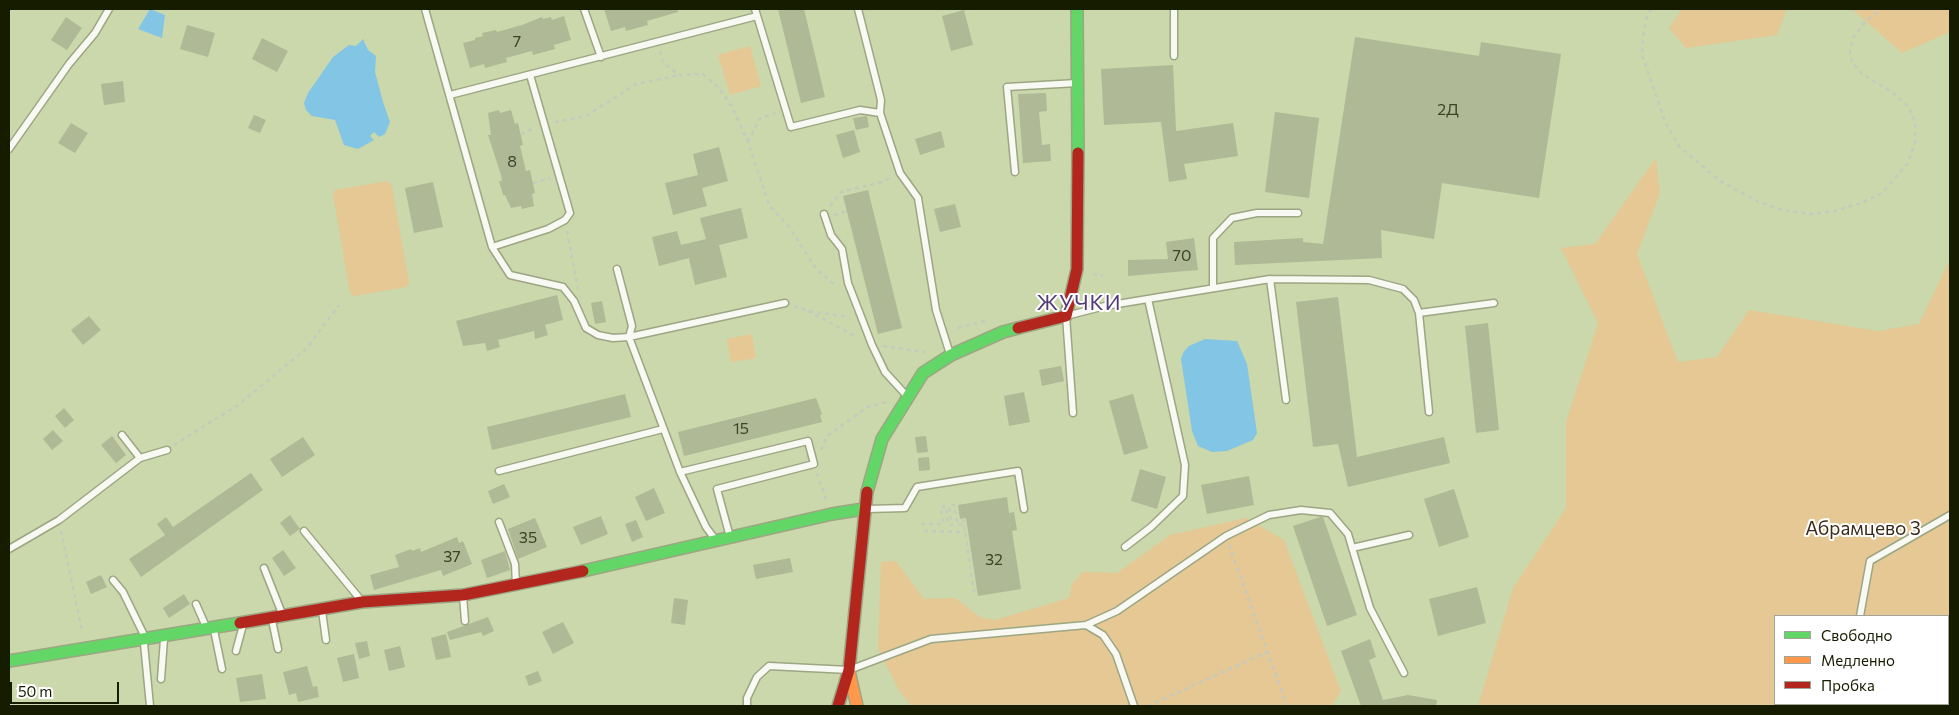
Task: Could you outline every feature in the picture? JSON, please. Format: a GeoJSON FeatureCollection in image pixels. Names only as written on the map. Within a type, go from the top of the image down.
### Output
{"type":"FeatureCollection","features":[{"type":"Feature","properties":{"kind":"street"},"geometry":{"type":"LineString","coordinates":[[838,706],[849,670],[864,509],[882,439],[907,396],[922,373],[951,355],[1003,332],[1066,316],[1077,269],[1079,231],[1078,9]]}},
{"type":"Feature","properties":{"kind":"street"},"geometry":{"type":"LineString","coordinates":[[9,661],[86,647],[243,624],[362,602],[463,595],[516,586],[832,514],[864,509]]}},
{"type":"Feature","properties":{"kind":"street"},"geometry":{"type":"LineString","coordinates":[[849,670],[857,706]]}},
{"type":"Feature","properties":{"kind":"lane"},"geometry":{"type":"LineString","coordinates":[[9,149],[69,64],[95,33],[108,9]]}},
{"type":"Feature","properties":{"kind":"lane"},"geometry":{"type":"LineString","coordinates":[[424,9],[492,247],[510,275],[563,287],[574,301],[586,328],[598,335],[629,337],[785,303]]}},
{"type":"Feature","properties":{"kind":"lane"},"geometry":{"type":"LineString","coordinates":[[584,9],[601,57]]}},
{"type":"Feature","properties":{"kind":"lane"},"geometry":{"type":"LineString","coordinates":[[858,9],[881,100],[880,113],[900,173],[918,198],[936,310],[951,355]]}},
{"type":"Feature","properties":{"kind":"lane"},"geometry":{"type":"LineString","coordinates":[[1174,9],[1174,56]]}},
{"type":"Feature","properties":{"kind":"lane"},"geometry":{"type":"LineString","coordinates":[[450,96],[657,43],[756,12],[791,127],[860,110],[880,113]]}},
{"type":"Feature","properties":{"kind":"lane"},"geometry":{"type":"LineString","coordinates":[[492,247],[548,229],[565,220],[570,212],[530,75]]}},
{"type":"Feature","properties":{"kind":"lane"},"geometry":{"type":"LineString","coordinates":[[1015,172],[1007,87],[1078,83]]}},
{"type":"Feature","properties":{"kind":"lane"},"geometry":{"type":"LineString","coordinates":[[1213,288],[1214,238],[1232,218],[1256,213],[1298,213]]}},
{"type":"Feature","properties":{"kind":"lane"},"geometry":{"type":"LineString","coordinates":[[824,214],[831,235],[842,249],[848,283],[861,320],[885,372],[907,396]]}},
{"type":"Feature","properties":{"kind":"lane"},"geometry":{"type":"LineString","coordinates":[[617,269],[632,326],[629,337],[680,472],[706,527],[717,541]]}},
{"type":"Feature","properties":{"kind":"lane"},"geometry":{"type":"LineString","coordinates":[[1072,413],[1066,316],[1148,299],[1270,278],[1376,282],[1403,289],[1414,300],[1419,313],[1429,412]]}},
{"type":"Feature","properties":{"kind":"lane"},"geometry":{"type":"LineString","coordinates":[[1270,278],[1286,400]]}},
{"type":"Feature","properties":{"kind":"lane"},"geometry":{"type":"LineString","coordinates":[[1125,546],[1151,527],[1184,496],[1185,465],[1148,299]]}},
{"type":"Feature","properties":{"kind":"lane"},"geometry":{"type":"LineString","coordinates":[[1419,313],[1494,304]]}},
{"type":"Feature","properties":{"kind":"lane"},"geometry":{"type":"LineString","coordinates":[[499,471],[664,429]]}},
{"type":"Feature","properties":{"kind":"lane"},"geometry":{"type":"LineString","coordinates":[[122,435],[140,458]]}},
{"type":"Feature","properties":{"kind":"lane"},"geometry":{"type":"LineString","coordinates":[[680,472],[808,441],[814,464],[717,490],[730,538]]}},
{"type":"Feature","properties":{"kind":"lane"},"geometry":{"type":"LineString","coordinates":[[9,550],[59,520],[140,458],[166,450]]}},
{"type":"Feature","properties":{"kind":"lane"},"geometry":{"type":"LineString","coordinates":[[864,509],[905,508],[917,487],[1018,470],[1024,509]]}},
{"type":"Feature","properties":{"kind":"lane"},"geometry":{"type":"LineString","coordinates":[[747,706],[747,698],[757,677],[769,666],[849,670],[931,639],[1086,625],[1117,611],[1226,536],[1269,515],[1300,510],[1330,513],[1348,534],[1370,608],[1404,673]]}},
{"type":"Feature","properties":{"kind":"lane"},"geometry":{"type":"LineString","coordinates":[[1860,615],[1870,562],[1950,515]]}},
{"type":"Feature","properties":{"kind":"lane"},"geometry":{"type":"LineString","coordinates":[[499,522],[515,564],[516,586]]}},
{"type":"Feature","properties":{"kind":"lane"},"geometry":{"type":"LineString","coordinates":[[304,531],[362,602]]}},
{"type":"Feature","properties":{"kind":"lane"},"geometry":{"type":"LineString","coordinates":[[1352,548],[1409,535]]}},
{"type":"Feature","properties":{"kind":"lane"},"geometry":{"type":"LineString","coordinates":[[264,568],[284,617]]}},
{"type":"Feature","properties":{"kind":"lane"},"geometry":{"type":"LineString","coordinates":[[113,580],[123,592],[143,633],[150,706]]}},
{"type":"Feature","properties":{"kind":"lane"},"geometry":{"type":"LineString","coordinates":[[463,595],[465,621]]}},
{"type":"Feature","properties":{"kind":"lane"},"geometry":{"type":"LineString","coordinates":[[196,604],[210,629],[222,669]]}},
{"type":"Feature","properties":{"kind":"lane"},"geometry":{"type":"LineString","coordinates":[[322,610],[326,640]]}},
{"type":"Feature","properties":{"kind":"lane"},"geometry":{"type":"LineString","coordinates":[[272,619],[278,649]]}},
{"type":"Feature","properties":{"kind":"lane"},"geometry":{"type":"LineString","coordinates":[[236,652],[243,624]]}},
{"type":"Feature","properties":{"kind":"lane"},"geometry":{"type":"LineString","coordinates":[[1086,625],[1104,635],[1116,654],[1134,706]]}},
{"type":"Feature","properties":{"kind":"lane"},"geometry":{"type":"LineString","coordinates":[[161,679],[164,637]]}},
{"type":"Feature","properties":{"kind":"path"},"geometry":{"type":"LineString","coordinates":[[1652,9],[1647,17],[1642,55],[1666,124],[1679,146],[1720,181],[1757,201],[1782,210],[1810,214],[1834,211],[1852,206],[1882,193],[1908,163],[1915,142],[1915,122],[1909,107],[1861,72],[1852,62],[1852,38],[1865,22],[1881,9]]}},
{"type":"Feature","properties":{"kind":"path"},"geometry":{"type":"LineString","coordinates":[[657,43],[663,63],[680,74]]}},
{"type":"Feature","properties":{"kind":"path"},"geometry":{"type":"LineString","coordinates":[[521,134],[544,123],[586,116],[636,84],[680,74],[703,74],[720,89],[732,107],[748,142],[769,205],[789,227],[817,270],[836,286]]}},
{"type":"Feature","properties":{"kind":"path"},"geometry":{"type":"LineString","coordinates":[[748,142],[760,118],[785,110]]}},
{"type":"Feature","properties":{"kind":"path"},"geometry":{"type":"LineString","coordinates":[[824,214],[840,192],[882,182],[900,173]]}},
{"type":"Feature","properties":{"kind":"path"},"geometry":{"type":"LineString","coordinates":[[533,183],[559,175]]}},
{"type":"Feature","properties":{"kind":"path"},"geometry":{"type":"LineString","coordinates":[[565,220],[579,295]]}},
{"type":"Feature","properties":{"kind":"path"},"geometry":{"type":"LineString","coordinates":[[785,303],[808,311],[861,320]]}},
{"type":"Feature","properties":{"kind":"path"},"geometry":{"type":"LineString","coordinates":[[166,450],[238,405],[306,349],[339,305]]}},
{"type":"Feature","properties":{"kind":"path"},"geometry":{"type":"LineString","coordinates":[[958,328],[993,319]]}},
{"type":"Feature","properties":{"kind":"path"},"geometry":{"type":"LineString","coordinates":[[832,514],[814,464],[827,436],[868,407],[907,396]]}},
{"type":"Feature","properties":{"kind":"path"},"geometry":{"type":"LineString","coordinates":[[921,524],[943,524],[941,507],[946,506],[948,524],[952,525],[949,506],[954,505],[958,525],[964,524]]}},
{"type":"Feature","properties":{"kind":"path"},"geometry":{"type":"LineString","coordinates":[[963,518],[974,592]]}},
{"type":"Feature","properties":{"kind":"path"},"geometry":{"type":"LineString","coordinates":[[59,520],[86,647]]}},
{"type":"Feature","properties":{"kind":"path"},"geometry":{"type":"LineString","coordinates":[[924,531],[965,532]]}},
{"type":"Feature","properties":{"kind":"path"},"geometry":{"type":"LineString","coordinates":[[1226,536],[1286,706]]}},
{"type":"Feature","properties":{"kind":"path"},"geometry":{"type":"LineString","coordinates":[[1148,706],[1267,652]]}},
{"type":"Feature","properties":{"kind":"green space"},"geometry":{"type":"Polygon","coordinates":[[[1682,9],[1787,9],[1777,35],[1686,48],[1669,28],[1682,9]]]}},
{"type":"Feature","properties":{"kind":"green space"},"geometry":{"type":"Polygon","coordinates":[[[1852,9],[1950,9],[1950,32],[1902,53],[1852,9]]]}},
{"type":"Feature","properties":{"kind":"green space"},"geometry":{"type":"Polygon","coordinates":[[[750,46],[761,86],[730,95],[718,55],[750,46]]]}},
{"type":"Feature","properties":{"kind":"green space","name":"Абрамцево 3"},"geometry":{"type":"Polygon","coordinates":[[[1656,158],[1660,193],[1637,254],[1678,362],[1717,357],[1749,310],[1878,331],[1919,324],[1950,259],[1950,706],[1478,706],[1513,588],[1566,508],[1566,422],[1598,323],[1561,248],[1595,244],[1656,158]]]}},
{"type":"Feature","properties":{"kind":"green space"},"geometry":{"type":"Polygon","coordinates":[[[387,181],[392,186],[409,283],[406,287],[354,296],[350,293],[333,195],[335,190],[387,181]]]}},
{"type":"Feature","properties":{"kind":"green space"},"geometry":{"type":"Polygon","coordinates":[[[752,334],[756,358],[731,362],[727,339],[752,334]]]}},
{"type":"Feature","properties":{"kind":"green space"},"geometry":{"type":"Polygon","coordinates":[[[1246,518],[1284,540],[1341,691],[1332,706],[911,706],[899,690],[878,649],[881,562],[896,561],[924,599],[955,598],[980,617],[995,620],[1069,598],[1072,584],[1083,572],[1117,573],[1170,535],[1246,518]]]}},
{"type":"Feature","properties":{"kind":"water"},"geometry":{"type":"Polygon","coordinates":[[[150,9],[165,15],[162,38],[138,29],[150,9]]]}},
{"type":"Feature","properties":{"kind":"water"},"geometry":{"type":"Polygon","coordinates":[[[363,39],[368,50],[376,56],[375,72],[390,122],[385,134],[379,137],[374,132],[370,136],[374,140],[358,149],[344,145],[335,120],[312,116],[306,110],[304,103],[308,93],[333,57],[349,45],[356,46],[363,39]]]}},
{"type":"Feature","properties":{"kind":"water"},"geometry":{"type":"Polygon","coordinates":[[[1205,339],[1237,341],[1247,364],[1257,433],[1253,440],[1227,451],[1212,452],[1198,446],[1192,431],[1181,359],[1184,351],[1189,346],[1205,339]]]}},
{"type":"Feature","properties":{"kind":"building"},"geometry":{"type":"Polygon","coordinates":[[[604,9],[678,9],[678,12],[647,21],[648,25],[626,31],[625,27],[611,31],[604,9]]]}},
{"type":"Feature","properties":{"kind":"building"},"geometry":{"type":"Polygon","coordinates":[[[778,9],[804,9],[825,97],[801,103],[778,9]]]}},
{"type":"Feature","properties":{"kind":"building"},"geometry":{"type":"Polygon","coordinates":[[[964,10],[973,45],[951,51],[942,16],[964,10]]]}},
{"type":"Feature","properties":{"kind":"building"},"geometry":{"type":"Polygon","coordinates":[[[564,16],[571,40],[554,45],[555,49],[533,55],[532,51],[506,58],[507,62],[485,68],[484,64],[470,68],[463,43],[483,36],[482,33],[496,30],[497,32],[542,17],[543,19],[551,17],[552,20],[564,16]]]}},
{"type":"Feature","properties":{"kind":"building"},"geometry":{"type":"Polygon","coordinates":[[[66,17],[82,28],[67,50],[51,40],[66,17]]]}},
{"type":"Feature","properties":{"kind":"building"},"geometry":{"type":"Polygon","coordinates":[[[187,25],[215,33],[208,57],[180,49],[187,25]]]}},
{"type":"Feature","properties":{"kind":"building"},"geometry":{"type":"Polygon","coordinates":[[[1355,37],[1479,56],[1481,42],[1561,54],[1539,198],[1442,183],[1434,239],[1381,230],[1382,258],[1235,265],[1234,242],[1303,238],[1303,242],[1323,244],[1355,37]]]}},
{"type":"Feature","properties":{"kind":"building"},"geometry":{"type":"Polygon","coordinates":[[[262,38],[288,51],[277,72],[252,59],[262,38]]]}},
{"type":"Feature","properties":{"kind":"building"},"geometry":{"type":"Polygon","coordinates":[[[1173,65],[1176,131],[1233,123],[1238,156],[1184,164],[1187,179],[1169,182],[1161,122],[1104,125],[1101,69],[1173,65]]]}},
{"type":"Feature","properties":{"kind":"building"},"geometry":{"type":"Polygon","coordinates":[[[123,81],[125,102],[104,105],[101,84],[123,81]]]}},
{"type":"Feature","properties":{"kind":"building"},"geometry":{"type":"Polygon","coordinates":[[[1046,93],[1047,111],[1039,112],[1042,145],[1050,144],[1051,161],[1023,163],[1018,94],[1046,93]]]}},
{"type":"Feature","properties":{"kind":"building"},"geometry":{"type":"Polygon","coordinates":[[[499,110],[500,113],[511,110],[515,124],[518,123],[523,145],[520,146],[526,171],[530,170],[535,193],[532,194],[534,206],[522,209],[521,206],[511,208],[505,195],[503,195],[499,181],[502,181],[501,175],[488,135],[491,135],[488,113],[499,110]]]}},
{"type":"Feature","properties":{"kind":"building"},"geometry":{"type":"Polygon","coordinates":[[[1275,112],[1319,118],[1309,198],[1265,192],[1275,112]]]}},
{"type":"Feature","properties":{"kind":"building"},"geometry":{"type":"Polygon","coordinates":[[[254,115],[266,120],[260,133],[248,128],[254,115]]]}},
{"type":"Feature","properties":{"kind":"building"},"geometry":{"type":"Polygon","coordinates":[[[867,116],[869,127],[856,130],[853,118],[867,116]]]}},
{"type":"Feature","properties":{"kind":"building"},"geometry":{"type":"Polygon","coordinates":[[[71,123],[88,133],[75,153],[58,143],[71,123]]]}},
{"type":"Feature","properties":{"kind":"building"},"geometry":{"type":"Polygon","coordinates":[[[854,130],[860,152],[843,158],[836,135],[854,130]]]}},
{"type":"Feature","properties":{"kind":"building"},"geometry":{"type":"Polygon","coordinates":[[[941,131],[945,147],[920,155],[915,139],[941,131]]]}},
{"type":"Feature","properties":{"kind":"building"},"geometry":{"type":"Polygon","coordinates":[[[719,147],[728,181],[702,188],[707,206],[673,215],[665,183],[698,175],[693,154],[719,147]]]}},
{"type":"Feature","properties":{"kind":"building"},"geometry":{"type":"Polygon","coordinates":[[[433,182],[443,227],[414,233],[405,188],[433,182]]]}},
{"type":"Feature","properties":{"kind":"building"},"geometry":{"type":"Polygon","coordinates":[[[868,190],[902,328],[878,334],[843,196],[868,190]]]}},
{"type":"Feature","properties":{"kind":"building"},"geometry":{"type":"Polygon","coordinates":[[[955,204],[961,227],[940,232],[934,209],[955,204]]]}},
{"type":"Feature","properties":{"kind":"building"},"geometry":{"type":"Polygon","coordinates":[[[741,208],[748,238],[719,245],[727,277],[695,285],[689,258],[659,266],[652,237],[677,231],[681,245],[706,239],[700,218],[741,208]]]}},
{"type":"Feature","properties":{"kind":"building"},"geometry":{"type":"Polygon","coordinates":[[[1194,238],[1198,270],[1128,276],[1128,260],[1168,259],[1166,242],[1194,238]]]}},
{"type":"Feature","properties":{"kind":"building"},"geometry":{"type":"Polygon","coordinates":[[[557,295],[563,320],[545,325],[548,335],[535,339],[534,331],[498,340],[500,347],[487,351],[485,343],[463,346],[456,321],[557,295]]]}},
{"type":"Feature","properties":{"kind":"building"},"geometry":{"type":"Polygon","coordinates":[[[1338,297],[1357,457],[1444,437],[1450,463],[1348,487],[1338,444],[1313,447],[1296,302],[1338,297]]]}},
{"type":"Feature","properties":{"kind":"building"},"geometry":{"type":"Polygon","coordinates":[[[602,301],[606,322],[595,324],[591,303],[602,301]]]}},
{"type":"Feature","properties":{"kind":"building"},"geometry":{"type":"Polygon","coordinates":[[[89,316],[101,330],[83,345],[71,330],[89,316]]]}},
{"type":"Feature","properties":{"kind":"building"},"geometry":{"type":"Polygon","coordinates":[[[1488,323],[1499,430],[1476,433],[1465,326],[1488,323]]]}},
{"type":"Feature","properties":{"kind":"building"},"geometry":{"type":"Polygon","coordinates":[[[1061,366],[1064,381],[1042,386],[1039,370],[1061,366]]]}},
{"type":"Feature","properties":{"kind":"building"},"geometry":{"type":"Polygon","coordinates":[[[1024,392],[1030,422],[1009,426],[1004,396],[1024,392]]]}},
{"type":"Feature","properties":{"kind":"building"},"geometry":{"type":"Polygon","coordinates":[[[625,394],[631,417],[492,450],[487,427],[625,394]]]}},
{"type":"Feature","properties":{"kind":"building"},"geometry":{"type":"Polygon","coordinates":[[[1133,394],[1148,448],[1124,455],[1109,401],[1133,394]]]}},
{"type":"Feature","properties":{"kind":"building"},"geometry":{"type":"Polygon","coordinates":[[[816,398],[822,414],[820,415],[822,422],[684,456],[678,432],[816,398]]]}},
{"type":"Feature","properties":{"kind":"building"},"geometry":{"type":"Polygon","coordinates":[[[64,408],[74,420],[65,428],[55,416],[64,408]]]}},
{"type":"Feature","properties":{"kind":"building"},"geometry":{"type":"Polygon","coordinates":[[[53,430],[63,441],[52,450],[43,439],[53,430]]]}},
{"type":"Feature","properties":{"kind":"building"},"geometry":{"type":"Polygon","coordinates":[[[112,436],[126,455],[116,463],[101,445],[112,436]]]}},
{"type":"Feature","properties":{"kind":"building"},"geometry":{"type":"Polygon","coordinates":[[[926,436],[928,452],[917,453],[915,437],[926,436]]]}},
{"type":"Feature","properties":{"kind":"building"},"geometry":{"type":"Polygon","coordinates":[[[303,437],[315,455],[282,477],[270,459],[303,437]]]}},
{"type":"Feature","properties":{"kind":"building"},"geometry":{"type":"Polygon","coordinates":[[[929,457],[930,470],[919,471],[918,458],[929,457]]]}},
{"type":"Feature","properties":{"kind":"building"},"geometry":{"type":"Polygon","coordinates":[[[1140,469],[1166,477],[1157,509],[1131,501],[1140,469]]]}},
{"type":"Feature","properties":{"kind":"building"},"geometry":{"type":"Polygon","coordinates":[[[251,473],[263,490],[141,577],[129,559],[165,535],[157,524],[166,517],[173,527],[251,473]]]}},
{"type":"Feature","properties":{"kind":"building"},"geometry":{"type":"Polygon","coordinates":[[[1249,476],[1254,505],[1207,514],[1201,485],[1249,476]]]}},
{"type":"Feature","properties":{"kind":"building"},"geometry":{"type":"Polygon","coordinates":[[[504,484],[510,497],[493,504],[488,491],[504,484]]]}},
{"type":"Feature","properties":{"kind":"building"},"geometry":{"type":"Polygon","coordinates":[[[654,488],[665,513],[646,521],[635,497],[654,488]]]}},
{"type":"Feature","properties":{"kind":"building"},"geometry":{"type":"Polygon","coordinates":[[[1454,489],[1469,537],[1439,547],[1424,499],[1454,489]]]}},
{"type":"Feature","properties":{"kind":"building"},"geometry":{"type":"Polygon","coordinates":[[[1007,497],[1009,513],[1014,512],[1017,530],[1012,531],[1021,589],[978,596],[966,518],[960,519],[958,505],[1007,497]]]}},
{"type":"Feature","properties":{"kind":"building"},"geometry":{"type":"Polygon","coordinates":[[[290,515],[300,529],[290,536],[280,523],[290,515]]]}},
{"type":"Feature","properties":{"kind":"building"},"geometry":{"type":"Polygon","coordinates":[[[601,516],[608,534],[581,545],[573,527],[601,516]]]}},
{"type":"Feature","properties":{"kind":"building"},"geometry":{"type":"Polygon","coordinates":[[[1323,517],[1357,615],[1327,626],[1293,526],[1323,517]]]}},
{"type":"Feature","properties":{"kind":"building"},"geometry":{"type":"Polygon","coordinates":[[[535,518],[547,547],[518,559],[508,529],[535,518]]]}},
{"type":"Feature","properties":{"kind":"building"},"geometry":{"type":"Polygon","coordinates":[[[636,520],[643,537],[632,542],[625,524],[636,520]]]}},
{"type":"Feature","properties":{"kind":"building"},"geometry":{"type":"Polygon","coordinates":[[[457,537],[459,543],[463,541],[472,564],[443,576],[441,570],[374,590],[370,575],[399,567],[395,555],[411,549],[412,551],[420,548],[421,552],[457,537]]]}},
{"type":"Feature","properties":{"kind":"building"},"geometry":{"type":"Polygon","coordinates":[[[283,550],[296,568],[284,576],[272,558],[283,550]]]}},
{"type":"Feature","properties":{"kind":"building"},"geometry":{"type":"Polygon","coordinates":[[[505,551],[510,570],[487,578],[481,560],[505,551]]]}},
{"type":"Feature","properties":{"kind":"building"},"geometry":{"type":"Polygon","coordinates":[[[790,558],[793,572],[756,579],[753,565],[790,558]]]}},
{"type":"Feature","properties":{"kind":"building"},"geometry":{"type":"Polygon","coordinates":[[[101,575],[107,587],[91,594],[86,582],[101,575]]]}},
{"type":"Feature","properties":{"kind":"building"},"geometry":{"type":"Polygon","coordinates":[[[1477,587],[1486,623],[1438,636],[1429,599],[1477,587]]]}},
{"type":"Feature","properties":{"kind":"building"},"geometry":{"type":"Polygon","coordinates":[[[184,594],[190,604],[169,618],[163,608],[184,594]]]}},
{"type":"Feature","properties":{"kind":"building"},"geometry":{"type":"Polygon","coordinates":[[[674,598],[688,600],[685,625],[671,623],[674,598]]]}},
{"type":"Feature","properties":{"kind":"building"},"geometry":{"type":"Polygon","coordinates":[[[488,617],[494,631],[483,636],[481,632],[450,640],[447,632],[488,617]]]}},
{"type":"Feature","properties":{"kind":"building"},"geometry":{"type":"Polygon","coordinates":[[[563,622],[574,643],[553,654],[542,632],[563,622]]]}},
{"type":"Feature","properties":{"kind":"building"},"geometry":{"type":"Polygon","coordinates":[[[446,634],[451,657],[436,660],[431,638],[446,634]]]}},
{"type":"Feature","properties":{"kind":"building"},"geometry":{"type":"Polygon","coordinates":[[[1370,639],[1376,657],[1369,660],[1383,700],[1408,695],[1437,700],[1436,706],[1361,706],[1341,651],[1370,639]]]}},
{"type":"Feature","properties":{"kind":"building"},"geometry":{"type":"Polygon","coordinates":[[[367,641],[370,656],[359,659],[355,643],[367,641]]]}},
{"type":"Feature","properties":{"kind":"building"},"geometry":{"type":"Polygon","coordinates":[[[400,646],[405,667],[389,671],[384,650],[400,646]]]}},
{"type":"Feature","properties":{"kind":"building"},"geometry":{"type":"Polygon","coordinates":[[[354,654],[359,678],[343,682],[337,658],[354,654]]]}},
{"type":"Feature","properties":{"kind":"building"},"geometry":{"type":"Polygon","coordinates":[[[307,666],[313,687],[317,686],[319,697],[298,702],[296,693],[289,695],[283,672],[307,666]]]}},
{"type":"Feature","properties":{"kind":"building"},"geometry":{"type":"Polygon","coordinates":[[[538,671],[542,681],[529,686],[525,676],[538,671]]]}},
{"type":"Feature","properties":{"kind":"building"},"geometry":{"type":"Polygon","coordinates":[[[262,674],[266,699],[240,702],[236,678],[262,674]]]}},
{"type":"Feature","properties":{"kind":"traffic: fast"},"geometry":{"type":"LineString","coordinates":[[1077,9],[1078,153]]}},
{"type":"Feature","properties":{"kind":"traffic: fast"},"geometry":{"type":"LineString","coordinates":[[867,492],[882,439],[923,373],[951,355],[1003,332],[1018,328]]}},
{"type":"Feature","properties":{"kind":"traffic: fast"},"geometry":{"type":"LineString","coordinates":[[583,571],[832,514],[864,509]]}},
{"type":"Feature","properties":{"kind":"traffic: fast"},"geometry":{"type":"LineString","coordinates":[[9,661],[240,623]]}},
{"type":"Feature","properties":{"kind":"traffic: slow"},"geometry":{"type":"LineString","coordinates":[[849,671],[857,706]]}},
{"type":"Feature","properties":{"kind":"traffic: jam"},"geometry":{"type":"LineString","coordinates":[[1018,328],[1066,316],[1077,269],[1078,153]]}},
{"type":"Feature","properties":{"kind":"traffic: jam"},"geometry":{"type":"LineString","coordinates":[[838,706],[849,670],[867,492]]}},
{"type":"Feature","properties":{"kind":"traffic: jam"},"geometry":{"type":"LineString","coordinates":[[240,623],[362,602],[463,595],[583,571]]}},
{"type":"Feature","properties":{"kind":"district","name":"ЖУЧКИ"},"geometry":{"type":"Point","coordinates":[1079,303]}}]}
